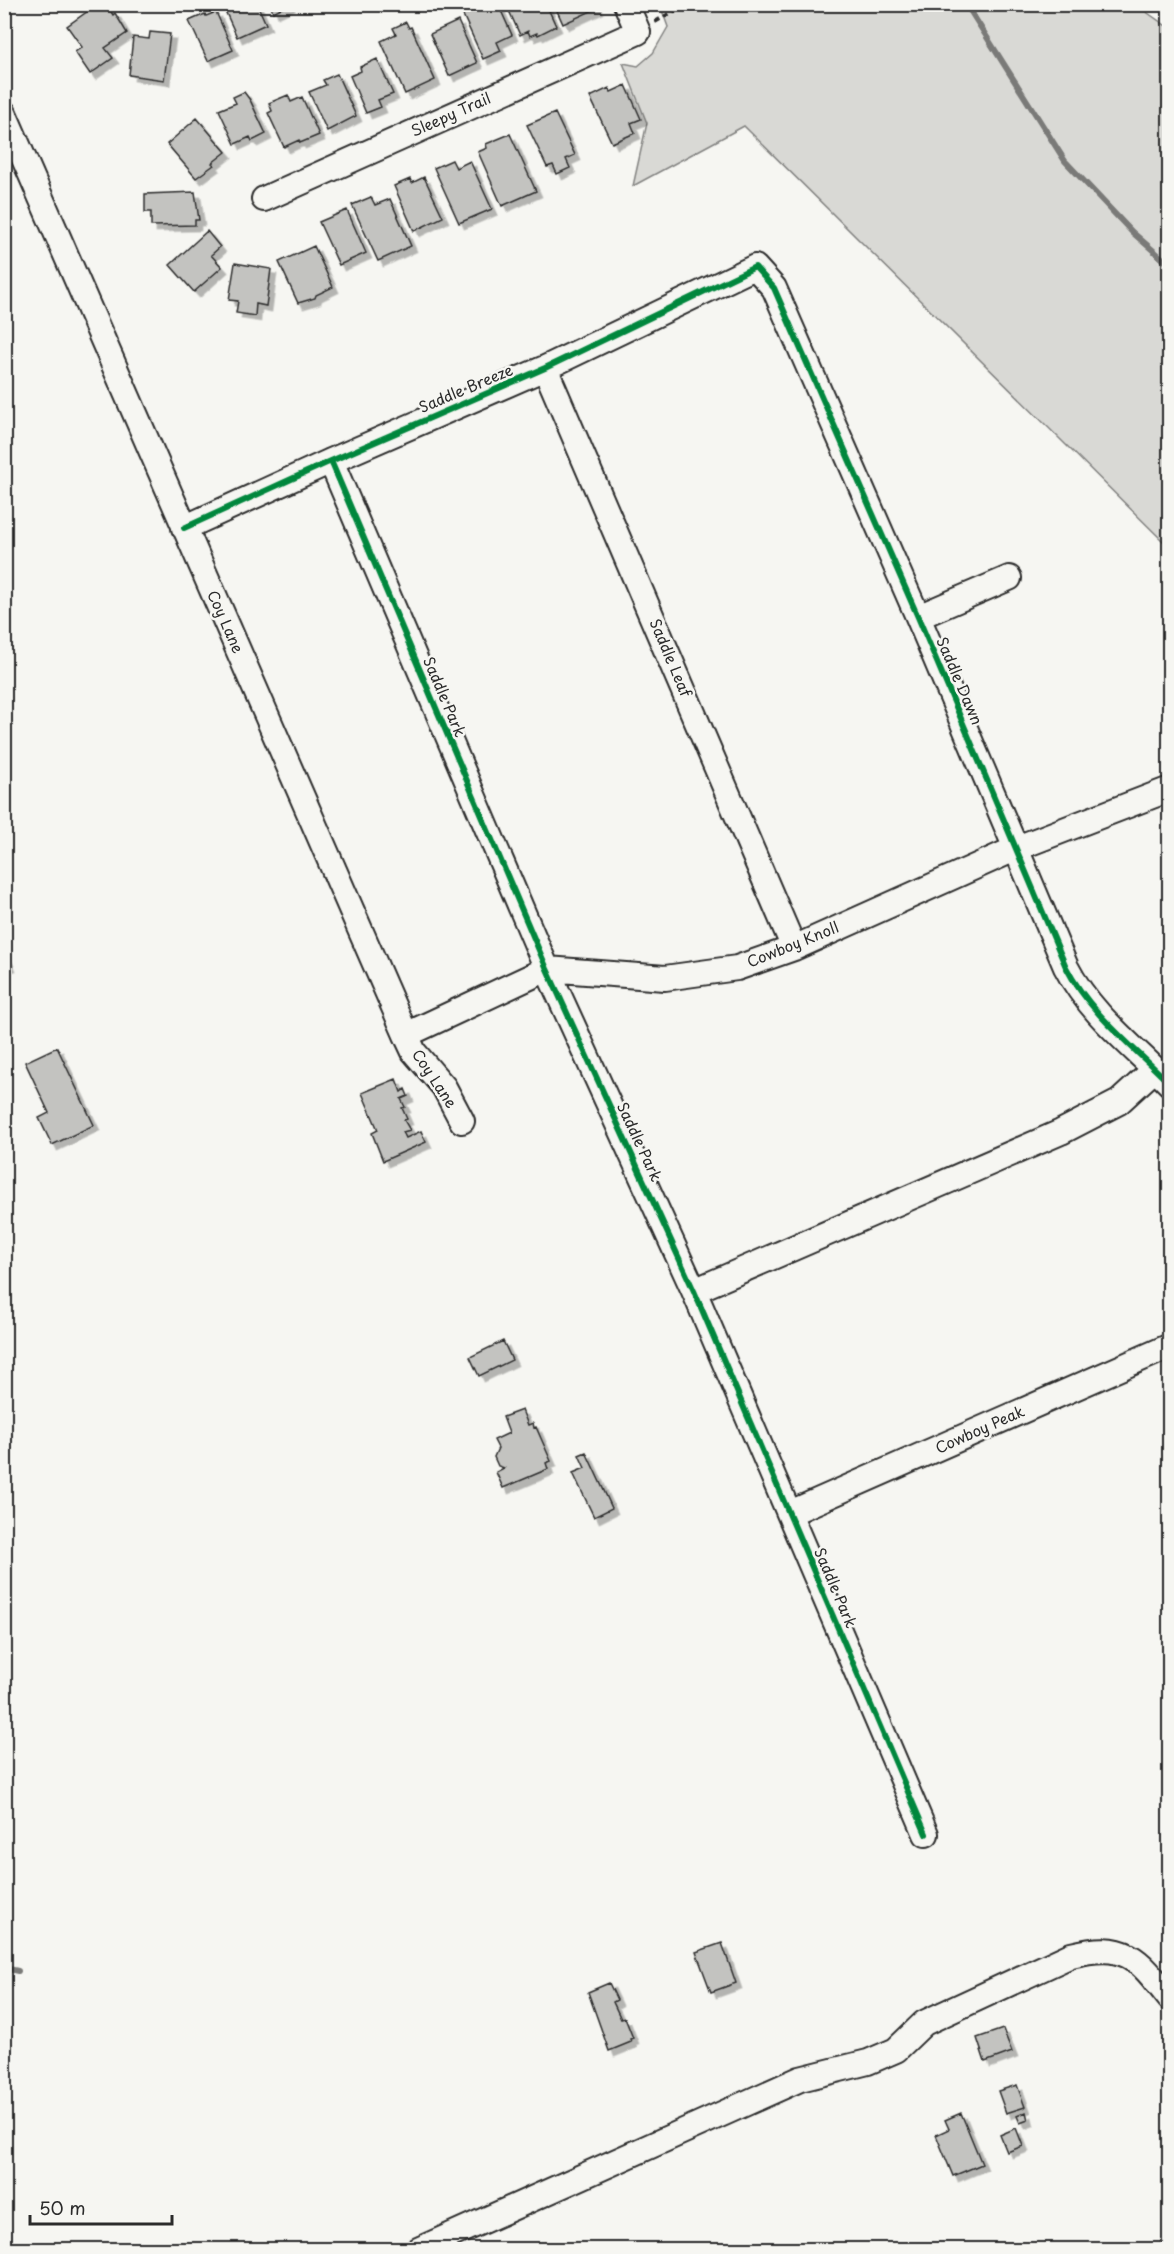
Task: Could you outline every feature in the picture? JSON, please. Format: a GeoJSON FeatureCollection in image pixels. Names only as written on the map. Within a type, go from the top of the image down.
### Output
{"type":"FeatureCollection","features":[{"type":"Feature","properties":{"kind":"street"},"geometry":{"type":"LineString","coordinates":[[626,4],[638,32]]}},
{"type":"Feature","properties":{"kind":"street","name":"Sleepy Trail"},"geometry":{"type":"LineString","coordinates":[[264,199],[638,32]]}},
{"type":"Feature","properties":{"kind":"street","name":"Coy Lane"},"geometry":{"type":"LineString","coordinates":[[4,113],[406,1035],[414,1052],[444,1087],[462,1120]]}},
{"type":"Feature","properties":{"kind":"street","name":"Saddle Breeze"},"geometry":{"type":"LineString","coordinates":[[184,528],[545,368],[755,267]]}},
{"type":"Feature","properties":{"kind":"street","name":"Saddle Dawn"},"geometry":{"type":"LineString","coordinates":[[755,267],[774,288],[1077,988],[1090,1005],[1162,1076]]}},
{"type":"Feature","properties":{"kind":"street","name":"Saddle Leaf"},"geometry":{"type":"LineString","coordinates":[[545,368],[794,948]]}},
{"type":"Feature","properties":{"kind":"street","name":"Saddle Park"},"geometry":{"type":"LineString","coordinates":[[331,461],[547,969],[694,1291],[926,1834]]}},
{"type":"Feature","properties":{"kind":"street"},"geometry":{"type":"LineString","coordinates":[[918,617],[1009,578]]}},
{"type":"Feature","properties":{"kind":"street","name":"Cowboy Knoll"},"geometry":{"type":"LineString","coordinates":[[406,1035],[547,969],[665,978],[737,968],[794,948],[1017,849],[1170,789]]}},
{"type":"Feature","properties":{"kind":"street"},"geometry":{"type":"LineString","coordinates":[[694,1291],[1061,1132],[1119,1102],[1162,1076]]}},
{"type":"Feature","properties":{"kind":"street","name":"Cowboy Peak"},"geometry":{"type":"LineString","coordinates":[[790,1513],[1170,1346]]}},
{"type":"Feature","properties":{"kind":"street"},"geometry":{"type":"LineString","coordinates":[[418,2250],[801,2079],[868,2062],[896,2050],[924,2023],[1071,1955],[1095,1949],[1124,1952],[1147,1969],[1170,1999]]}},
{"type":"Feature","properties":{"kind":"path"},"geometry":{"type":"LineString","coordinates":[[638,32],[686,4]]}},
{"type":"Feature","properties":{"kind":"shaded area"},"geometry":{"type":"Polygon","coordinates":[[[1135,4],[1169,28],[1169,547],[744,126],[633,186],[647,123],[623,63],[638,66],[653,53],[668,27],[660,5],[1135,4]]]}},
{"type":"Feature","properties":{"kind":"building"},"geometry":{"type":"Polygon","coordinates":[[[98,4],[106,4],[113,15],[115,13],[127,33],[105,48],[113,58],[90,74],[75,52],[82,47],[67,26],[98,4]]]}},
{"type":"Feature","properties":{"kind":"building"},"geometry":{"type":"Polygon","coordinates":[[[222,4],[257,4],[266,24],[237,37],[222,4]]]}},
{"type":"Feature","properties":{"kind":"building"},"geometry":{"type":"Polygon","coordinates":[[[270,4],[290,4],[273,12],[270,4]]]}},
{"type":"Feature","properties":{"kind":"building"},"geometry":{"type":"Polygon","coordinates":[[[458,4],[498,4],[512,35],[497,42],[501,51],[483,59],[458,4]]]}},
{"type":"Feature","properties":{"kind":"building"},"geometry":{"type":"Polygon","coordinates":[[[506,4],[546,4],[556,26],[538,35],[537,33],[530,36],[528,31],[520,35],[506,4]]]}},
{"type":"Feature","properties":{"kind":"building"},"geometry":{"type":"Polygon","coordinates":[[[554,4],[596,4],[598,8],[563,24],[554,4]]]}},
{"type":"Feature","properties":{"kind":"building"},"geometry":{"type":"Polygon","coordinates":[[[216,12],[233,50],[208,61],[189,21],[216,12]]]}},
{"type":"Feature","properties":{"kind":"building"},"geometry":{"type":"Polygon","coordinates":[[[458,21],[477,63],[449,76],[430,34],[458,21]]]}},
{"type":"Feature","properties":{"kind":"building"},"geometry":{"type":"Polygon","coordinates":[[[406,22],[409,28],[411,27],[435,80],[405,94],[381,41],[396,34],[393,28],[406,22]]]}},
{"type":"Feature","properties":{"kind":"building"},"geometry":{"type":"Polygon","coordinates":[[[150,32],[170,34],[164,80],[129,75],[133,37],[149,39],[150,32]]]}},
{"type":"Feature","properties":{"kind":"building"},"geometry":{"type":"Polygon","coordinates":[[[377,59],[393,94],[378,100],[381,107],[366,113],[350,76],[361,71],[360,67],[377,59]]]}},
{"type":"Feature","properties":{"kind":"building"},"geometry":{"type":"Polygon","coordinates":[[[337,74],[356,116],[327,131],[309,92],[326,85],[323,80],[337,74]]]}},
{"type":"Feature","properties":{"kind":"building"},"geometry":{"type":"Polygon","coordinates":[[[626,85],[641,119],[631,123],[635,133],[612,143],[590,97],[609,88],[611,92],[626,85]]]}},
{"type":"Feature","properties":{"kind":"building"},"geometry":{"type":"Polygon","coordinates":[[[244,92],[266,134],[252,141],[250,137],[235,144],[219,110],[236,103],[233,97],[244,92]]]}},
{"type":"Feature","properties":{"kind":"building"},"geometry":{"type":"Polygon","coordinates":[[[288,95],[291,102],[302,97],[319,135],[284,147],[268,113],[272,111],[269,103],[288,95]]]}},
{"type":"Feature","properties":{"kind":"building"},"geometry":{"type":"Polygon","coordinates":[[[555,113],[575,155],[566,159],[570,168],[557,174],[553,165],[547,167],[527,125],[555,113]]]}},
{"type":"Feature","properties":{"kind":"building"},"geometry":{"type":"Polygon","coordinates":[[[197,118],[226,152],[212,163],[214,165],[196,178],[167,144],[197,118]]]}},
{"type":"Feature","properties":{"kind":"building"},"geometry":{"type":"Polygon","coordinates":[[[510,134],[536,191],[502,206],[478,152],[487,148],[486,144],[510,134]]]}},
{"type":"Feature","properties":{"kind":"building"},"geometry":{"type":"Polygon","coordinates":[[[452,160],[456,168],[470,161],[492,209],[459,223],[434,168],[452,160]]]}},
{"type":"Feature","properties":{"kind":"building"},"geometry":{"type":"Polygon","coordinates":[[[424,177],[443,217],[414,231],[394,186],[410,179],[412,183],[424,177]]]}},
{"type":"Feature","properties":{"kind":"building"},"geometry":{"type":"Polygon","coordinates":[[[195,192],[199,220],[195,220],[195,225],[151,226],[151,212],[145,212],[145,194],[195,192]]]}},
{"type":"Feature","properties":{"kind":"building"},"geometry":{"type":"Polygon","coordinates":[[[371,197],[375,205],[390,199],[411,246],[378,261],[352,205],[371,197]]]}},
{"type":"Feature","properties":{"kind":"building"},"geometry":{"type":"Polygon","coordinates":[[[347,210],[366,253],[339,265],[319,222],[347,210]]]}},
{"type":"Feature","properties":{"kind":"building"},"geometry":{"type":"Polygon","coordinates":[[[207,231],[220,247],[211,255],[222,267],[194,292],[170,265],[207,231]]]}},
{"type":"Feature","properties":{"kind":"building"},"geometry":{"type":"Polygon","coordinates":[[[314,246],[333,287],[316,295],[315,298],[298,303],[279,262],[314,246]]]}},
{"type":"Feature","properties":{"kind":"building"},"geometry":{"type":"Polygon","coordinates":[[[235,263],[271,269],[266,306],[256,304],[255,316],[236,313],[238,301],[229,300],[235,263]]]}},
{"type":"Feature","properties":{"kind":"building"},"geometry":{"type":"Polygon","coordinates":[[[4,952],[10,965],[4,967],[4,952]]]}},
{"type":"Feature","properties":{"kind":"building"},"geometry":{"type":"Polygon","coordinates":[[[57,1047],[94,1125],[52,1145],[39,1118],[49,1113],[25,1062],[57,1047]]]}},
{"type":"Feature","properties":{"kind":"building"},"geometry":{"type":"Polygon","coordinates":[[[396,1079],[401,1092],[405,1089],[408,1096],[401,1099],[407,1119],[404,1120],[410,1130],[403,1132],[406,1138],[421,1131],[426,1142],[383,1161],[372,1133],[378,1130],[362,1093],[396,1079]]]}},
{"type":"Feature","properties":{"kind":"building"},"geometry":{"type":"Polygon","coordinates":[[[503,1341],[512,1360],[479,1376],[470,1357],[503,1341]]]}},
{"type":"Feature","properties":{"kind":"building"},"geometry":{"type":"Polygon","coordinates":[[[522,1410],[528,1425],[533,1423],[534,1428],[536,1427],[551,1461],[546,1463],[548,1469],[503,1488],[496,1472],[504,1468],[498,1466],[494,1457],[498,1448],[494,1440],[509,1433],[503,1417],[522,1410]]]}},
{"type":"Feature","properties":{"kind":"building"},"geometry":{"type":"Polygon","coordinates":[[[586,1452],[612,1508],[594,1517],[573,1473],[585,1468],[579,1455],[586,1452]]]}},
{"type":"Feature","properties":{"kind":"building"},"geometry":{"type":"Polygon","coordinates":[[[722,1943],[736,1983],[711,1992],[696,1952],[722,1943]]]}},
{"type":"Feature","properties":{"kind":"building"},"geometry":{"type":"Polygon","coordinates":[[[609,1983],[617,2000],[613,2002],[621,2019],[625,2018],[633,2038],[630,2039],[631,2042],[609,2051],[588,1992],[609,1983]]]}},
{"type":"Feature","properties":{"kind":"building"},"geometry":{"type":"Polygon","coordinates":[[[1003,2029],[1012,2052],[985,2062],[977,2038],[1003,2029]]]}},
{"type":"Feature","properties":{"kind":"building"},"geometry":{"type":"Polygon","coordinates":[[[1017,2085],[1025,2107],[1006,2113],[998,2091],[1017,2085]]]}},
{"type":"Feature","properties":{"kind":"building"},"geometry":{"type":"Polygon","coordinates":[[[1026,2112],[1028,2120],[1020,2123],[1017,2116],[1026,2112]]]}},
{"type":"Feature","properties":{"kind":"building"},"geometry":{"type":"Polygon","coordinates":[[[961,2113],[982,2164],[953,2176],[936,2135],[949,2129],[945,2120],[961,2113]]]}},
{"type":"Feature","properties":{"kind":"building"},"geometry":{"type":"Polygon","coordinates":[[[1016,2128],[1023,2146],[1007,2152],[1000,2135],[1016,2128]]]}},
{"type":"Feature","properties":{"kind":"building"},"geometry":{"type":"Polygon","coordinates":[[[1170,2240],[1170,2250],[1147,2250],[1170,2240]]]}},
{"type":"Feature","properties":{"kind":"waterway"},"geometry":{"type":"LineString","coordinates":[[966,4],[1065,161],[1132,232],[1170,265]]}},
{"type":"Feature","properties":{"kind":"waterway"},"geometry":{"type":"LineString","coordinates":[[4,1968],[18,1971]]}},
{"type":"Feature","properties":{"kind":"cycle path"},"geometry":{"type":"LineString","coordinates":[[184,528],[545,368],[755,267],[774,288],[918,617],[1066,967],[1087,1000],[1100,1015],[1170,1084]]}},
{"type":"Feature","properties":{"kind":"cycle path"},"geometry":{"type":"LineString","coordinates":[[331,461],[547,969],[694,1291],[926,1834]]}}]}
